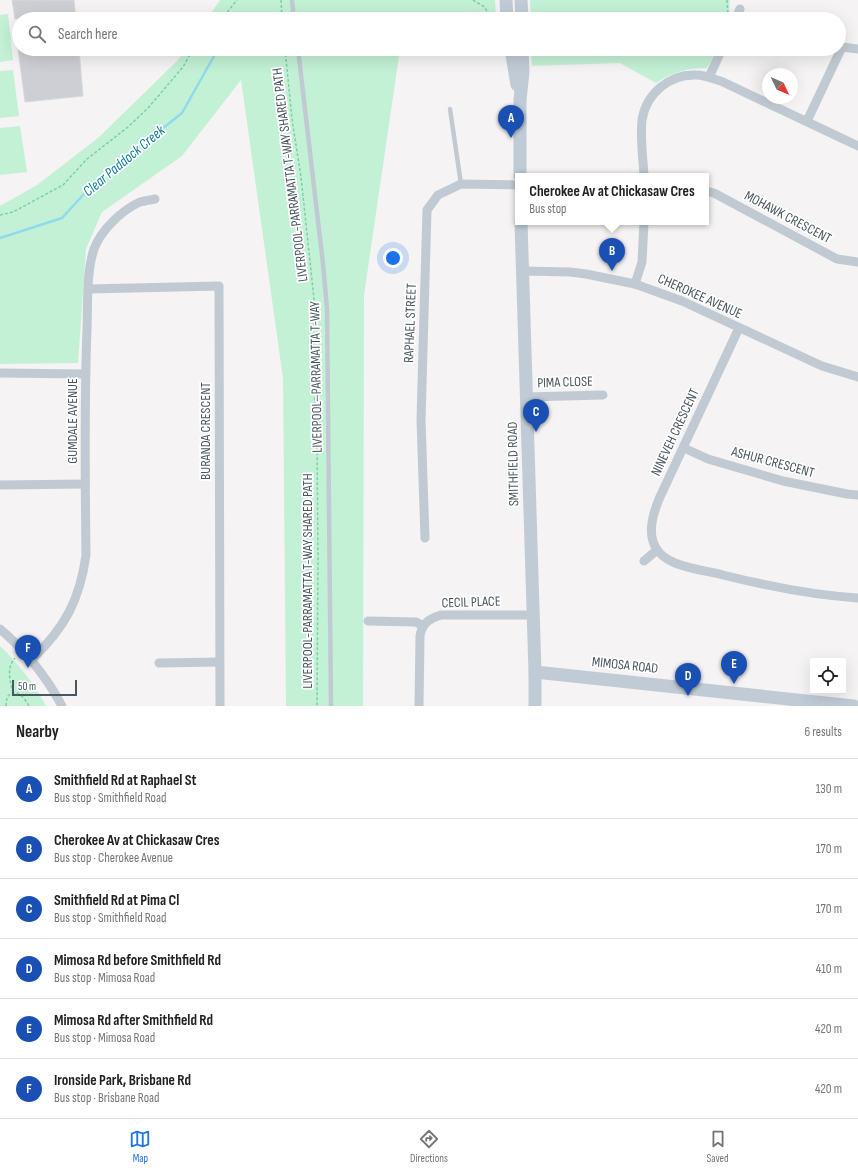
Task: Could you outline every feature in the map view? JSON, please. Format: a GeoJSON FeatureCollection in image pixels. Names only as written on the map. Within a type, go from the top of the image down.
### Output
{"type":"FeatureCollection","features":[{"type":"Feature","properties":{"kind":"main road"},"geometry":{"type":"LineString","coordinates":[[506,0],[507,12]]}},
{"type":"Feature","properties":{"kind":"main road"},"geometry":{"type":"LineString","coordinates":[[521,0],[522,12]]}},
{"type":"Feature","properties":{"kind":"main road"},"geometry":{"type":"LineString","coordinates":[[512,56],[520,100]]}},
{"type":"Feature","properties":{"kind":"main road"},"geometry":{"type":"LineString","coordinates":[[520,173],[520,100],[523,72],[522,56]]}},
{"type":"Feature","properties":{"kind":"main road","name":"SMITHFIELD ROAD"},"geometry":{"type":"LineString","coordinates":[[522,225],[535,706]]}},
{"type":"Feature","properties":{"kind":"main road","name":"MIMOSA ROAD"},"geometry":{"type":"LineString","coordinates":[[535,672],[854,706]]}},
{"type":"Feature","properties":{"kind":"street"},"geometry":{"type":"LineString","coordinates":[[737,12],[740,9]]}},
{"type":"Feature","properties":{"kind":"street"},"geometry":{"type":"LineString","coordinates":[[846,48],[858,49]]}},
{"type":"Feature","properties":{"kind":"street"},"geometry":{"type":"LineString","coordinates":[[709,77],[719,56]]}},
{"type":"Feature","properties":{"kind":"street"},"geometry":{"type":"LineString","coordinates":[[807,121],[838,56]]}},
{"type":"Feature","properties":{"kind":"street"},"geometry":{"type":"LineString","coordinates":[[644,173],[641,132],[642,119],[652,96],[661,86],[678,77],[696,75],[709,77],[723,82],[858,146]]}},
{"type":"Feature","properties":{"kind":"street","name":"RAPHAEL STREET"},"geometry":{"type":"LineString","coordinates":[[425,538],[422,420],[427,210],[438,195],[461,184],[515,185]]}},
{"type":"Feature","properties":{"kind":"street","name":"MOHAWK CRESCENT"},"geometry":{"type":"LineString","coordinates":[[709,192],[837,259],[858,262]]}},
{"type":"Feature","properties":{"kind":"street","name":"GUMDALE AVENUE"},"geometry":{"type":"LineString","coordinates":[[32,659],[66,619],[76,598],[83,577],[86,555],[86,374],[89,289],[94,248],[101,234],[123,213],[140,202],[155,200]]}},
{"type":"Feature","properties":{"kind":"street"},"geometry":{"type":"LineString","coordinates":[[635,284],[642,262],[644,225]]}},
{"type":"Feature","properties":{"kind":"street","name":"CHEROKEE AVENUE"},"geometry":{"type":"LineString","coordinates":[[523,271],[570,272],[635,284],[682,301],[822,366],[858,377]]}},
{"type":"Feature","properties":{"kind":"street","name":"BURANDA CRESCENT"},"geometry":{"type":"LineString","coordinates":[[89,289],[218,286],[220,706]]}},
{"type":"Feature","properties":{"kind":"street","name":"NINEVEH CRESCENT"},"geometry":{"type":"LineString","coordinates":[[656,550],[652,541],[652,526],[654,513],[659,498],[684,448],[739,328]]}},
{"type":"Feature","properties":{"kind":"street"},"geometry":{"type":"LineString","coordinates":[[0,373],[86,374]]}},
{"type":"Feature","properties":{"kind":"street","name":"PIMA CLOSE"},"geometry":{"type":"LineString","coordinates":[[527,397],[603,395]]}},
{"type":"Feature","properties":{"kind":"street","name":"ASHUR CRESCENT"},"geometry":{"type":"LineString","coordinates":[[684,448],[708,459],[782,481],[858,495]]}},
{"type":"Feature","properties":{"kind":"street"},"geometry":{"type":"LineString","coordinates":[[0,484],[85,484]]}},
{"type":"Feature","properties":{"kind":"street"},"geometry":{"type":"LineString","coordinates":[[644,560],[656,550],[666,558],[683,566],[743,580],[828,596],[858,598]]}},
{"type":"Feature","properties":{"kind":"street","name":"CECIL PLACE"},"geometry":{"type":"LineString","coordinates":[[423,626],[432,618],[441,615],[532,615]]}},
{"type":"Feature","properties":{"kind":"street"},"geometry":{"type":"LineString","coordinates":[[368,621],[416,622],[423,626],[420,636],[419,706]]}},
{"type":"Feature","properties":{"kind":"street"},"geometry":{"type":"LineString","coordinates":[[0,629],[32,659],[48,681],[62,706]]}},
{"type":"Feature","properties":{"kind":"street"},"geometry":{"type":"LineString","coordinates":[[159,663],[220,662]]}},
{"type":"Feature","properties":{"kind":"lane"},"geometry":{"type":"LineString","coordinates":[[292,0],[293,12]]}},
{"type":"Feature","properties":{"kind":"lane","name":"LIVERPOOL–PARRAMATTA T-WAY"},"geometry":{"type":"LineString","coordinates":[[299,56],[324,270],[327,319],[331,706]]}},
{"type":"Feature","properties":{"kind":"lane"},"geometry":{"type":"LineString","coordinates":[[450,109],[461,184]]}},
{"type":"Feature","properties":{"kind":"path"},"geometry":{"type":"LineString","coordinates":[[227,12],[237,0]]}},
{"type":"Feature","properties":{"kind":"path"},"geometry":{"type":"LineString","coordinates":[[281,0],[282,12]]}},
{"type":"Feature","properties":{"kind":"path"},"geometry":{"type":"LineString","coordinates":[[473,0],[483,6],[488,12]]}},
{"type":"Feature","properties":{"kind":"path"},"geometry":{"type":"LineString","coordinates":[[727,0],[727,8],[729,12]]}},
{"type":"Feature","properties":{"kind":"path"},"geometry":{"type":"LineString","coordinates":[[0,215],[13,212],[63,185],[87,159],[128,127],[148,108],[183,67],[189,56]]}},
{"type":"Feature","properties":{"kind":"path","name":"LIVERPOOL-PARRAMATTA T-WAY SHARED PATH"},"geometry":{"type":"LineString","coordinates":[[286,56],[292,119],[301,177],[314,300],[313,370],[317,441],[318,558],[317,706]]}},
{"type":"Feature","properties":{"kind":"path"},"geometry":{"type":"LineString","coordinates":[[13,693],[9,675],[10,666],[15,658]]}},
{"type":"Feature","properties":{"kind":"path"},"geometry":{"type":"LineString","coordinates":[[6,706],[7,697],[13,693],[20,694],[29,706]]}},
{"type":"Feature","properties":{"kind":"green space"},"geometry":{"type":"Polygon","coordinates":[[[220,0],[495,0],[496,12],[212,12],[220,0]]]}},
{"type":"Feature","properties":{"kind":"green space"},"geometry":{"type":"Polygon","coordinates":[[[530,0],[730,0],[729,12],[531,12],[530,0]]]}},
{"type":"Feature","properties":{"kind":"green space"},"geometry":{"type":"Polygon","coordinates":[[[8,14],[13,60],[0,62],[0,15],[8,14]]]}},
{"type":"Feature","properties":{"kind":"green space"},"geometry":{"type":"Polygon","coordinates":[[[181,56],[399,56],[364,295],[363,706],[286,706],[283,378],[241,80],[182,156],[102,212],[86,249],[78,363],[0,364],[0,206],[37,185],[98,138],[181,56]]]}},
{"type":"Feature","properties":{"kind":"green space"},"geometry":{"type":"Polygon","coordinates":[[[531,56],[714,56],[707,68],[680,71],[656,83],[620,63],[532,66],[531,56]]]}},
{"type":"Feature","properties":{"kind":"green space"},"geometry":{"type":"Polygon","coordinates":[[[13,70],[19,116],[0,118],[0,71],[13,70]]]}},
{"type":"Feature","properties":{"kind":"green space"},"geometry":{"type":"Polygon","coordinates":[[[20,126],[27,172],[0,175],[0,128],[20,126]]]}},
{"type":"Feature","properties":{"kind":"green space"},"geometry":{"type":"Polygon","coordinates":[[[0,646],[26,674],[46,706],[0,706],[0,646]]]}},
{"type":"Feature","properties":{"kind":"building"},"geometry":{"type":"Polygon","coordinates":[[[12,0],[74,0],[75,12],[14,12],[12,0]]]}},
{"type":"Feature","properties":{"kind":"building"},"geometry":{"type":"Polygon","coordinates":[[[19,56],[80,56],[83,96],[25,102],[19,56]]]}},
{"type":"Feature","properties":{"kind":"waterway","name":"Clear Paddock Creek"},"geometry":{"type":"LineString","coordinates":[[0,238],[62,218],[94,183],[182,113],[214,56]]}},
{"type":"Feature","properties":{"kind":"place","name":"Smithfield Rd at Raphael St"},"geometry":{"type":"Point","coordinates":[511,138]}},
{"type":"Feature","properties":{"kind":"place","name":"Cherokee Av at Chickasaw Cres"},"geometry":{"type":"Point","coordinates":[612,271]}},
{"type":"Feature","properties":{"kind":"place","name":"Smithfield Rd at Pima Cl"},"geometry":{"type":"Point","coordinates":[536,432]}},
{"type":"Feature","properties":{"kind":"place","name":"Ironside Park, Brisbane Rd"},"geometry":{"type":"Point","coordinates":[28,668]}},
{"type":"Feature","properties":{"kind":"place","name":"Mimosa Rd after Smithfield Rd"},"geometry":{"type":"Point","coordinates":[734,684]}},
{"type":"Feature","properties":{"kind":"place","name":"Mimosa Rd before Smithfield Rd"},"geometry":{"type":"Point","coordinates":[688,696]}}]}
